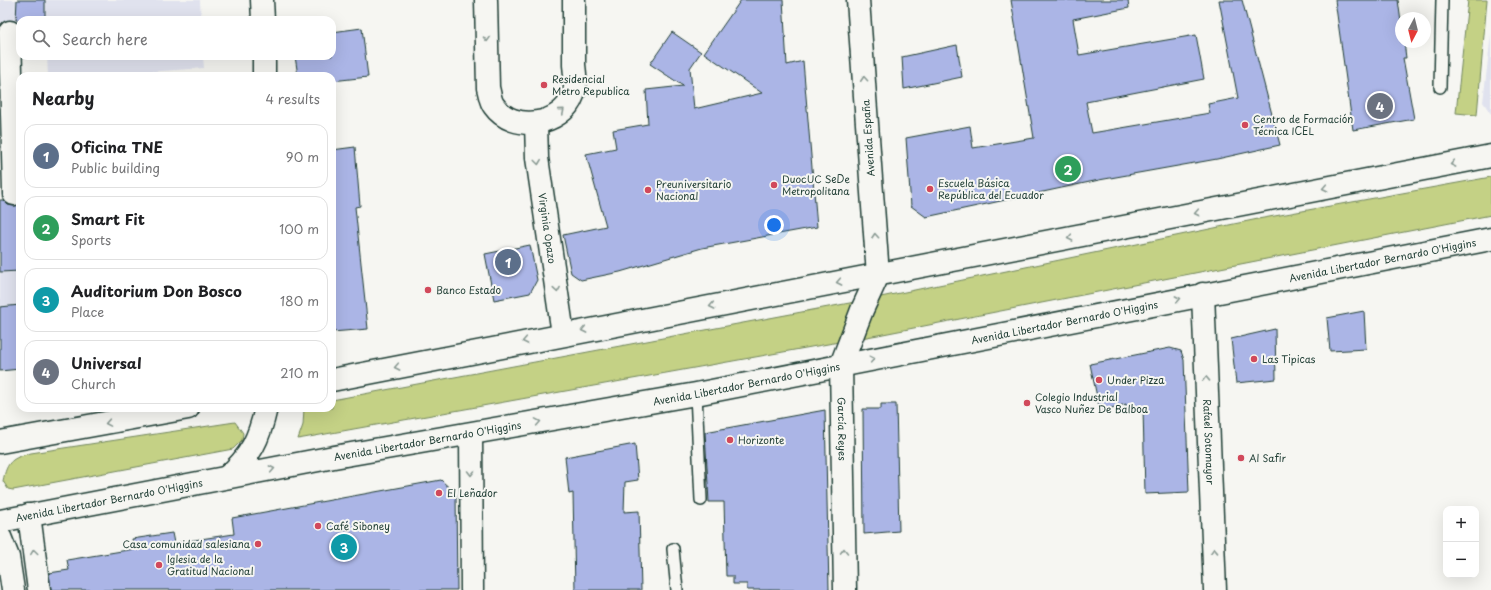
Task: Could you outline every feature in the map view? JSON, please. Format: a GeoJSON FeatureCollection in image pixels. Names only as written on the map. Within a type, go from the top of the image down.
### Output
{"type":"FeatureCollection","features":[{"type":"Feature","properties":{"kind":"main road"},"geometry":{"type":"LineString","coordinates":[[262,0],[263,16]]}},
{"type":"Feature","properties":{"kind":"main road"},"geometry":{"type":"LineString","coordinates":[[486,0],[488,88],[490,99],[494,106],[506,115],[520,121],[536,123],[558,115],[565,110],[574,94],[574,0]]}},
{"type":"Feature","properties":{"kind":"main road","name":"Avenida España"},"geometry":{"type":"LineString","coordinates":[[858,0],[878,275]]}},
{"type":"Feature","properties":{"kind":"main road"},"geometry":{"type":"LineString","coordinates":[[10,32],[5,66],[11,194]]}},
{"type":"Feature","properties":{"kind":"main road"},"geometry":{"type":"LineString","coordinates":[[264,60],[264,72]]}},
{"type":"Feature","properties":{"kind":"main road","name":"Virginia Opazo"},"geometry":{"type":"LineString","coordinates":[[536,123],[537,158],[563,334]]}},
{"type":"Feature","properties":{"kind":"main road"},"geometry":{"type":"LineString","coordinates":[[336,379],[563,334],[878,275],[1491,156]]}},
{"type":"Feature","properties":{"kind":"main road","name":"Avenida Libertador Bernardo O'Higgins"},"geometry":{"type":"LineString","coordinates":[[0,521],[334,457],[696,394],[1491,239]]}},
{"type":"Feature","properties":{"kind":"main road","name":"García Reyes"},"geometry":{"type":"LineString","coordinates":[[845,590],[841,365],[862,310],[878,275]]}},
{"type":"Feature","properties":{"kind":"main road","name":"Rafael Sotomayor"},"geometry":{"type":"LineString","coordinates":[[1203,294],[1215,590]]}},
{"type":"Feature","properties":{"kind":"main road"},"geometry":{"type":"LineString","coordinates":[[0,442],[166,412]]}},
{"type":"Feature","properties":{"kind":"main road"},"geometry":{"type":"LineString","coordinates":[[226,477],[239,466],[251,451],[262,426],[265,412]]}},
{"type":"Feature","properties":{"kind":"main road"},"geometry":{"type":"LineString","coordinates":[[471,434],[472,590]]}},
{"type":"Feature","properties":{"kind":"main road"},"geometry":{"type":"LineString","coordinates":[[29,515],[39,590]]}},
{"type":"Feature","properties":{"kind":"main road"},"geometry":{"type":"LineString","coordinates":[[0,537],[8,557],[12,590]]}},
{"type":"Feature","properties":{"kind":"lane"},"geometry":{"type":"LineString","coordinates":[[1440,86],[1442,0]]}},
{"type":"Feature","properties":{"kind":"lane"},"geometry":{"type":"LineString","coordinates":[[696,394],[701,500]]}},
{"type":"Feature","properties":{"kind":"lane"},"geometry":{"type":"LineString","coordinates":[[673,549],[677,590]]}},
{"type":"Feature","properties":{"kind":"shaded area"},"geometry":{"type":"Polygon","coordinates":[[[0,0],[200,0],[201,16],[16,16],[16,24],[0,23],[0,0]]]}},
{"type":"Feature","properties":{"kind":"shaded area"},"geometry":{"type":"Polygon","coordinates":[[[1491,34],[1491,114],[1483,102],[1491,34]]]}},
{"type":"Feature","properties":{"kind":"shaded area"},"geometry":{"type":"Polygon","coordinates":[[[47,60],[203,60],[204,68],[146,72],[48,72],[47,60]]]}},
{"type":"Feature","properties":{"kind":"shaded area"},"geometry":{"type":"Polygon","coordinates":[[[16,271],[16,369],[0,371],[0,272],[16,271]]]}},
{"type":"Feature","properties":{"kind":"green space"},"geometry":{"type":"Polygon","coordinates":[[[1468,0],[1487,0],[1477,115],[1456,113],[1468,0]]]}},
{"type":"Feature","properties":{"kind":"green space"},"geometry":{"type":"Polygon","coordinates":[[[1491,177],[1491,215],[878,335],[298,439],[303,425],[304,412],[336,412],[336,399],[871,299],[1258,219],[1491,177]]]}},
{"type":"Feature","properties":{"kind":"green space"},"geometry":{"type":"Polygon","coordinates":[[[235,422],[243,433],[242,440],[233,449],[13,490],[8,489],[3,481],[6,469],[11,461],[31,453],[235,422]]]}},
{"type":"Feature","properties":{"kind":"building"},"geometry":{"type":"Polygon","coordinates":[[[17,0],[45,0],[45,16],[16,16],[17,0]]]}},
{"type":"Feature","properties":{"kind":"building"},"geometry":{"type":"Polygon","coordinates":[[[741,0],[783,0],[787,65],[803,61],[817,227],[702,248],[620,272],[581,280],[571,273],[563,235],[606,226],[586,154],[616,148],[613,130],[648,124],[646,90],[683,86],[650,64],[672,32],[701,52],[690,68],[694,109],[762,93],[704,53],[741,0]]]}},
{"type":"Feature","properties":{"kind":"building"},"geometry":{"type":"Polygon","coordinates":[[[1011,0],[1128,0],[1129,8],[1073,19],[1079,55],[1196,35],[1204,79],[1086,102],[1092,133],[1210,113],[1208,104],[1238,98],[1219,0],[1242,0],[1280,145],[1217,159],[1099,180],[926,217],[911,206],[906,138],[970,126],[973,148],[1034,138],[1011,0]]]}},
{"type":"Feature","properties":{"kind":"building"},"geometry":{"type":"Polygon","coordinates":[[[1335,0],[1398,0],[1400,12],[1395,12],[1395,48],[1405,48],[1406,58],[1403,58],[1414,119],[1353,130],[1335,0]]]}},
{"type":"Feature","properties":{"kind":"building"},"geometry":{"type":"Polygon","coordinates":[[[362,28],[368,77],[336,81],[336,72],[297,72],[296,60],[336,60],[336,31],[362,28]]]}},
{"type":"Feature","properties":{"kind":"building"},"geometry":{"type":"Polygon","coordinates":[[[957,45],[962,77],[904,89],[902,57],[957,45]]]}},
{"type":"Feature","properties":{"kind":"building"},"geometry":{"type":"Polygon","coordinates":[[[355,147],[360,206],[355,207],[368,329],[336,332],[336,149],[355,147]]]}},
{"type":"Feature","properties":{"kind":"building"},"geometry":{"type":"Polygon","coordinates":[[[0,200],[3,200],[8,205],[16,206],[16,271],[0,272],[0,200]]]}},
{"type":"Feature","properties":{"kind":"building"},"geometry":{"type":"Polygon","coordinates":[[[530,245],[537,280],[530,293],[494,300],[485,254],[530,245]]]}},
{"type":"Feature","properties":{"kind":"building"},"geometry":{"type":"Polygon","coordinates":[[[16,305],[16,369],[0,371],[0,307],[16,305]]]}},
{"type":"Feature","properties":{"kind":"building"},"geometry":{"type":"Polygon","coordinates":[[[1364,311],[1366,349],[1330,351],[1327,318],[1364,311]]]}},
{"type":"Feature","properties":{"kind":"building","name":"Las Tipicas"},"geometry":{"type":"Polygon","coordinates":[[[1275,329],[1276,379],[1236,383],[1231,339],[1275,329]]]}},
{"type":"Feature","properties":{"kind":"building"},"geometry":{"type":"Polygon","coordinates":[[[1170,348],[1181,351],[1184,360],[1189,492],[1145,494],[1143,408],[1126,409],[1126,404],[1100,411],[1090,364],[1170,348]]]}},
{"type":"Feature","properties":{"kind":"building"},"geometry":{"type":"Polygon","coordinates":[[[881,404],[896,404],[899,531],[864,534],[863,409],[881,409],[881,404]]]}},
{"type":"Feature","properties":{"kind":"building"},"geometry":{"type":"Polygon","coordinates":[[[825,410],[829,590],[747,590],[747,584],[733,584],[733,576],[726,576],[724,502],[709,502],[705,432],[825,410]]]}},
{"type":"Feature","properties":{"kind":"building"},"geometry":{"type":"Polygon","coordinates":[[[635,444],[638,480],[625,482],[624,512],[639,511],[641,590],[575,590],[573,493],[569,494],[565,457],[635,444]]]}},
{"type":"Feature","properties":{"kind":"building"},"geometry":{"type":"Polygon","coordinates":[[[441,480],[456,494],[457,590],[51,590],[49,573],[69,570],[67,560],[134,549],[132,539],[172,533],[174,543],[234,534],[232,518],[441,480]]]}},
{"type":"Feature","properties":{"kind":"place","name":"Residencial Metro Republica"},"geometry":{"type":"Point","coordinates":[544,85]}},
{"type":"Feature","properties":{"kind":"place","name":"Universal"},"geometry":{"type":"Point","coordinates":[1380,106]}},
{"type":"Feature","properties":{"kind":"place","name":"Centro de Formación Técnica ICEL"},"geometry":{"type":"Point","coordinates":[1245,125]}},
{"type":"Feature","properties":{"kind":"place","name":"Smart Fit"},"geometry":{"type":"Point","coordinates":[1068,169]}},
{"type":"Feature","properties":{"kind":"place","name":"DuocUC SeDe Metropolitana"},"geometry":{"type":"Point","coordinates":[774,185]}},
{"type":"Feature","properties":{"kind":"place","name":"Escuela Básica República del Ecuador"},"geometry":{"type":"Point","coordinates":[930,189]}},
{"type":"Feature","properties":{"kind":"place","name":"Preuniversitario Nacional"},"geometry":{"type":"Point","coordinates":[648,190]}},
{"type":"Feature","properties":{"kind":"place","name":"Oficina TNE"},"geometry":{"type":"Point","coordinates":[508,262]}},
{"type":"Feature","properties":{"kind":"place","name":"Banco Estado"},"geometry":{"type":"Point","coordinates":[428,290]}},
{"type":"Feature","properties":{"kind":"place","name":"Las Tipicas"},"geometry":{"type":"Point","coordinates":[1254,359]}},
{"type":"Feature","properties":{"kind":"place","name":"Under Pizza"},"geometry":{"type":"Point","coordinates":[1099,380]}},
{"type":"Feature","properties":{"kind":"place","name":"Colegio Industrial Vasco Nuñez De Balboa"},"geometry":{"type":"Point","coordinates":[1027,403]}},
{"type":"Feature","properties":{"kind":"place","name":"Horizonte"},"geometry":{"type":"Point","coordinates":[730,440]}},
{"type":"Feature","properties":{"kind":"place","name":"Al Safir"},"geometry":{"type":"Point","coordinates":[1241,458]}},
{"type":"Feature","properties":{"kind":"place","name":"El Leñador"},"geometry":{"type":"Point","coordinates":[439,493]}},
{"type":"Feature","properties":{"kind":"place","name":"Café Siboney"},"geometry":{"type":"Point","coordinates":[318,526]}},
{"type":"Feature","properties":{"kind":"place","name":"Casa comunidad salesiana"},"geometry":{"type":"Point","coordinates":[258,544]}},
{"type":"Feature","properties":{"kind":"place","name":"Auditorium Don Bosco"},"geometry":{"type":"Point","coordinates":[344,547]}},
{"type":"Feature","properties":{"kind":"place","name":"Iglesia de la Gratitud Nacional"},"geometry":{"type":"Point","coordinates":[159,565]}}]}
